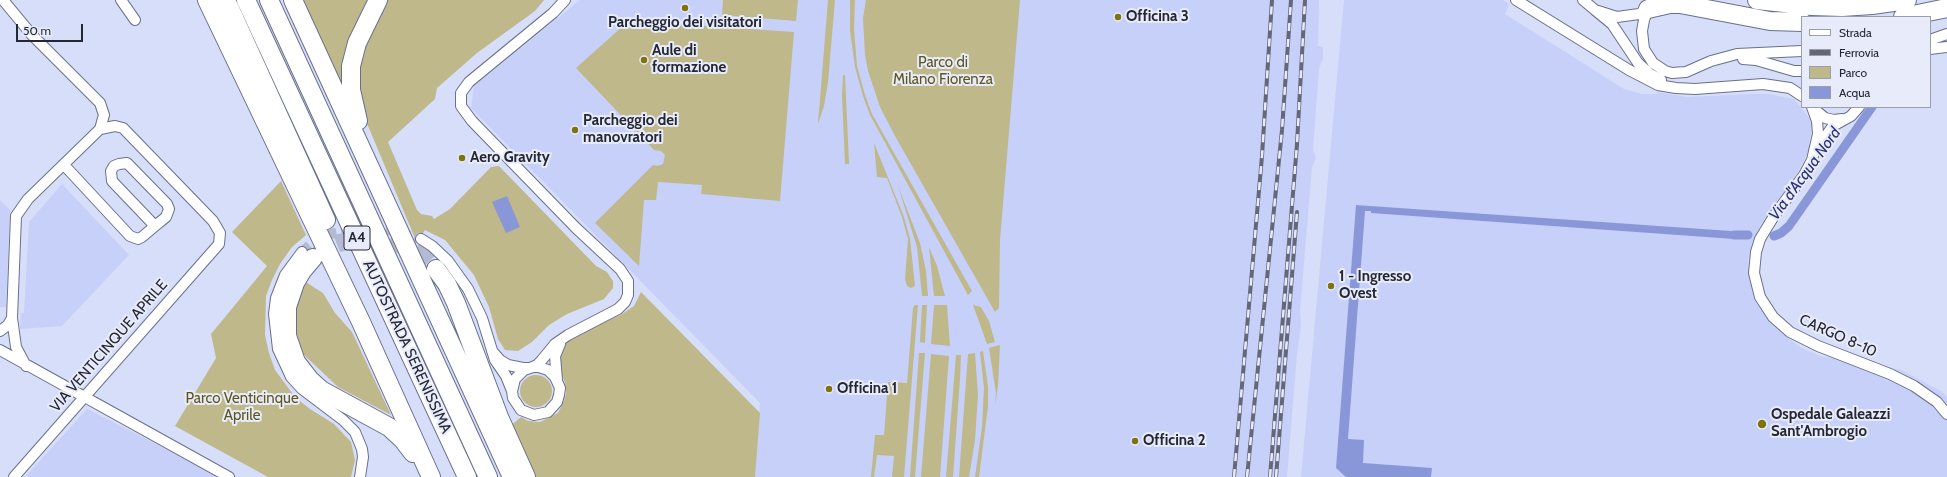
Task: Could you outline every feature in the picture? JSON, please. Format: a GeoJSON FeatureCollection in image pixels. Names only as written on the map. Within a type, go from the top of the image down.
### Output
{"type":"FeatureCollection","features":[{"type":"Feature","properties":{"kind":"highway"},"geometry":{"type":"LineString","coordinates":[[207,0],[263,100],[444,477]]}},
{"type":"Feature","properties":{"kind":"highway"},"geometry":{"type":"LineString","coordinates":[[221,0],[263,100],[431,477]]}},
{"type":"Feature","properties":{"kind":"highway"},"geometry":{"type":"LineString","coordinates":[[226,0],[263,100]]}},
{"type":"Feature","properties":{"kind":"highway","name":"AUTOSTRADA SERENISSIMA"},"geometry":{"type":"LineString","coordinates":[[246,0],[467,477]]}},
{"type":"Feature","properties":{"kind":"highway","name":"AUTOSTRADA SERENISSIMA"},"geometry":{"type":"LineString","coordinates":[[269,0],[488,477]]}},
{"type":"Feature","properties":{"kind":"highway"},"geometry":{"type":"LineString","coordinates":[[378,0],[362,32],[353,55],[350,77],[351,90],[358,123],[387,189],[417,268]]}},
{"type":"Feature","properties":{"kind":"highway"},"geometry":{"type":"LineString","coordinates":[[1757,0],[1804,6],[1842,7],[1872,5],[1907,0]]}},
{"type":"Feature","properties":{"kind":"highway"},"geometry":{"type":"LineString","coordinates":[[294,3],[512,477]]}},
{"type":"Feature","properties":{"kind":"highway"},"geometry":{"type":"LineString","coordinates":[[1653,4],[1680,4],[1770,21],[1801,22]]}},
{"type":"Feature","properties":{"kind":"highway"},"geometry":{"type":"LineString","coordinates":[[1908,16],[1947,8]]}},
{"type":"Feature","properties":{"kind":"highway"},"geometry":{"type":"LineString","coordinates":[[308,255],[302,271],[295,283],[287,307],[287,336],[296,362],[310,380],[322,390],[376,419],[397,433],[409,447],[425,477]]}},
{"type":"Feature","properties":{"kind":"highway"},"geometry":{"type":"LineString","coordinates":[[436,269],[447,284],[456,303],[499,417],[526,477]]}},
{"type":"Feature","properties":{"kind":"street"},"geometry":{"type":"LineString","coordinates":[[2,0],[32,35],[100,103],[104,115],[100,129],[28,199],[16,216],[12,318],[16,347],[26,366]]}},
{"type":"Feature","properties":{"kind":"street"},"geometry":{"type":"LineString","coordinates":[[121,0],[135,20]]}},
{"type":"Feature","properties":{"kind":"street"},"geometry":{"type":"LineString","coordinates":[[512,391],[515,379],[519,374],[541,361],[561,340],[576,329],[618,309],[625,302],[628,295],[628,281],[615,263],[576,228],[472,121],[463,109],[461,99],[463,90],[469,82],[553,13],[565,0]]}},
{"type":"Feature","properties":{"kind":"street"},"geometry":{"type":"LineString","coordinates":[[1516,0],[1648,81],[1667,87],[1695,89],[1763,84],[1790,88],[1801,95]]}},
{"type":"Feature","properties":{"kind":"street"},"geometry":{"type":"LineString","coordinates":[[1584,0],[1612,24],[1643,68],[1666,82],[1695,89]]}},
{"type":"Feature","properties":{"kind":"street"},"geometry":{"type":"LineString","coordinates":[[1595,10],[1617,17],[1628,17],[1653,4]]}},
{"type":"Feature","properties":{"kind":"street"},"geometry":{"type":"LineString","coordinates":[[1653,4],[1644,20],[1642,39],[1648,56],[1658,68],[1665,71],[1680,73],[1737,54],[1801,51]]}},
{"type":"Feature","properties":{"kind":"street"},"geometry":{"type":"LineString","coordinates":[[1931,35],[1947,33]]}},
{"type":"Feature","properties":{"kind":"street"},"geometry":{"type":"LineString","coordinates":[[1931,40],[1947,33]]}},
{"type":"Feature","properties":{"kind":"street"},"geometry":{"type":"LineString","coordinates":[[1931,49],[1947,47]]}},
{"type":"Feature","properties":{"kind":"street"},"geometry":{"type":"LineString","coordinates":[[1712,62],[1731,59],[1756,60],[1794,71],[1801,71]]}},
{"type":"Feature","properties":{"kind":"street"},"geometry":{"type":"LineString","coordinates":[[1812,108],[1818,129],[1815,152]]}},
{"type":"Feature","properties":{"kind":"street"},"geometry":{"type":"LineString","coordinates":[[1813,108],[1825,118],[1834,120],[1851,116],[1859,108]]}},
{"type":"Feature","properties":{"kind":"street"},"geometry":{"type":"LineString","coordinates":[[1815,152],[1827,132],[1843,119]]}},
{"type":"Feature","properties":{"kind":"street","name":"VIA VENTICINQUE APRILE"},"geometry":{"type":"LineString","coordinates":[[14,477],[218,244],[220,233],[213,221],[123,128],[115,126],[100,129]]}},
{"type":"Feature","properties":{"kind":"street","name":"CARGO 8-10"},"geometry":{"type":"LineString","coordinates":[[1815,152],[1804,175],[1774,216],[1760,239],[1755,257],[1754,273],[1760,297],[1773,318],[1794,334],[1818,346],[1890,374],[1914,386],[1937,402],[1947,414]]}},
{"type":"Feature","properties":{"kind":"street"},"geometry":{"type":"LineString","coordinates":[[64,165],[130,236],[138,239],[155,226],[166,217],[169,209],[167,204],[127,163],[114,166],[111,176],[114,184],[155,226]]}},
{"type":"Feature","properties":{"kind":"street"},"geometry":{"type":"LineString","coordinates":[[421,239],[432,246],[448,261],[468,289],[480,314],[492,351],[498,366],[506,376],[513,398],[521,410],[527,413],[541,414],[548,412],[557,402],[560,388],[557,381],[548,370],[539,367],[530,368],[508,365],[500,360],[492,351]]}},
{"type":"Feature","properties":{"kind":"street"},"geometry":{"type":"LineString","coordinates":[[308,255],[285,275],[276,298],[274,314],[278,348],[291,377],[302,389],[343,420],[355,432],[364,457],[360,477]]}},
{"type":"Feature","properties":{"kind":"street"},"geometry":{"type":"LineString","coordinates":[[0,331],[8,325],[12,318]]}},
{"type":"Feature","properties":{"kind":"street"},"geometry":{"type":"LineString","coordinates":[[557,381],[555,356],[561,340]]}},
{"type":"Feature","properties":{"kind":"street"},"geometry":{"type":"LineString","coordinates":[[0,350],[26,366],[229,477]]}},
{"type":"Feature","properties":{"kind":"shaded area"},"geometry":{"type":"Polygon","coordinates":[[[580,0],[1319,0],[1318,46],[1323,47],[1323,59],[1319,68],[1313,150],[1316,158],[1312,167],[1300,311],[1301,326],[1297,354],[1287,477],[755,477],[760,403],[471,108],[474,86],[580,0]]]}},
{"type":"Feature","properties":{"kind":"shaded area"},"geometry":{"type":"Polygon","coordinates":[[[1344,0],[1503,0],[1509,4],[1505,14],[1624,89],[1642,94],[1656,94],[1657,92],[1687,97],[1769,94],[1794,99],[1810,119],[1812,127],[1809,144],[1812,145],[1797,173],[1761,224],[1752,244],[1748,260],[1748,271],[1754,300],[1773,326],[1800,347],[1820,356],[1901,370],[1941,391],[1947,397],[1947,477],[1301,477],[1344,0]]]}},
{"type":"Feature","properties":{"kind":"shaded area"},"geometry":{"type":"Polygon","coordinates":[[[62,184],[129,255],[62,326],[20,329],[21,313],[24,313],[29,222],[62,184]]]}},
{"type":"Feature","properties":{"kind":"shaded area"},"geometry":{"type":"Polygon","coordinates":[[[0,200],[10,210],[6,307],[0,307],[0,200]]]}},
{"type":"Feature","properties":{"kind":"shaded area"},"geometry":{"type":"Polygon","coordinates":[[[87,409],[168,450],[220,477],[25,477],[87,409]]]}},
{"type":"Feature","properties":{"kind":"green space"},"geometry":{"type":"Polygon","coordinates":[[[301,0],[373,0],[343,89],[301,0]]]}},
{"type":"Feature","properties":{"kind":"green space"},"geometry":{"type":"Polygon","coordinates":[[[385,0],[544,0],[535,11],[477,53],[437,88],[435,99],[388,142],[417,210],[421,214],[432,216],[434,219],[450,209],[491,167],[499,166],[596,266],[607,272],[613,281],[613,288],[604,299],[567,314],[549,325],[532,342],[518,351],[505,350],[498,339],[489,307],[474,275],[445,240],[425,230],[417,243],[366,121],[359,100],[358,57],[385,0]]]}},
{"type":"Feature","properties":{"kind":"green space"},"geometry":{"type":"Polygon","coordinates":[[[723,0],[798,0],[796,21],[722,15],[723,0]]]}},
{"type":"Feature","properties":{"kind":"green space"},"geometry":{"type":"Polygon","coordinates":[[[828,0],[835,0],[828,82],[824,106],[818,124],[828,0]]]}},
{"type":"Feature","properties":{"kind":"green space"},"geometry":{"type":"Polygon","coordinates":[[[850,0],[855,0],[854,29],[857,66],[872,114],[972,291],[968,295],[870,115],[855,67],[850,31],[850,0]]]}},
{"type":"Feature","properties":{"kind":"green space","name":"Parco di Milano Fiorenza"},"geometry":{"type":"Polygon","coordinates":[[[866,0],[1020,0],[1000,240],[999,308],[995,312],[880,107],[868,71],[865,55],[863,18],[866,0]]]}},
{"type":"Feature","properties":{"kind":"green space"},"geometry":{"type":"Polygon","coordinates":[[[618,20],[794,32],[780,201],[701,194],[702,185],[658,182],[656,200],[644,200],[639,266],[595,223],[653,165],[657,166],[663,164],[665,155],[661,151],[654,150],[576,68],[623,26],[618,20]]]}},
{"type":"Feature","properties":{"kind":"green space"},"geometry":{"type":"Polygon","coordinates":[[[843,75],[845,75],[849,164],[845,164],[842,95],[843,75]]]}},
{"type":"Feature","properties":{"kind":"green space"},"geometry":{"type":"Polygon","coordinates":[[[874,143],[904,217],[910,239],[915,286],[911,288],[907,286],[905,279],[908,239],[902,217],[887,178],[877,177],[874,143]]]}},
{"type":"Feature","properties":{"kind":"green space","name":"Parco Venticinque Aprile"},"geometry":{"type":"Polygon","coordinates":[[[281,181],[306,235],[292,247],[280,264],[266,296],[265,335],[269,353],[275,370],[295,397],[310,409],[334,424],[351,442],[355,460],[351,477],[268,477],[175,426],[216,358],[211,334],[267,266],[232,232],[281,181]]]}},
{"type":"Feature","properties":{"kind":"green space"},"geometry":{"type":"Polygon","coordinates":[[[898,186],[920,243],[926,271],[928,296],[922,296],[917,247],[898,186]]]}},
{"type":"Feature","properties":{"kind":"green space"},"geometry":{"type":"Polygon","coordinates":[[[929,247],[937,266],[945,296],[934,296],[929,247]]]}},
{"type":"Feature","properties":{"kind":"green space"},"geometry":{"type":"Polygon","coordinates":[[[304,281],[323,293],[335,313],[352,332],[391,415],[338,387],[303,354],[292,319],[304,281]]]}},
{"type":"Feature","properties":{"kind":"green space"},"geometry":{"type":"Polygon","coordinates":[[[641,292],[760,413],[755,477],[531,477],[509,427],[521,417],[528,421],[540,422],[558,413],[566,393],[565,383],[558,365],[563,346],[573,337],[622,314],[634,306],[641,292]]]}},
{"type":"Feature","properties":{"kind":"green space"},"geometry":{"type":"Polygon","coordinates":[[[915,305],[918,305],[904,477],[892,477],[894,456],[877,455],[874,477],[871,477],[875,435],[884,435],[888,382],[907,383],[913,308],[915,305]]]}},
{"type":"Feature","properties":{"kind":"green space"},"geometry":{"type":"Polygon","coordinates":[[[922,305],[927,305],[925,343],[920,342],[922,305]]]}},
{"type":"Feature","properties":{"kind":"green space"},"geometry":{"type":"Polygon","coordinates":[[[934,305],[947,305],[950,346],[931,344],[934,305]]]}},
{"type":"Feature","properties":{"kind":"green space"},"geometry":{"type":"Polygon","coordinates":[[[973,305],[981,307],[989,321],[995,342],[987,344],[973,305]]]}},
{"type":"Feature","properties":{"kind":"green space"},"geometry":{"type":"Polygon","coordinates":[[[1000,345],[998,386],[995,406],[996,393],[989,348],[1000,345]]]}},
{"type":"Feature","properties":{"kind":"green space"},"geometry":{"type":"Polygon","coordinates":[[[983,351],[988,387],[988,406],[979,477],[975,477],[982,427],[984,388],[980,352],[983,351]]]}},
{"type":"Feature","properties":{"kind":"green space"},"geometry":{"type":"Polygon","coordinates":[[[919,353],[925,353],[915,477],[910,477],[919,353]]]}},
{"type":"Feature","properties":{"kind":"green space"},"geometry":{"type":"Polygon","coordinates":[[[975,353],[978,395],[975,440],[969,477],[959,477],[968,354],[975,353]]]}},
{"type":"Feature","properties":{"kind":"green space"},"geometry":{"type":"Polygon","coordinates":[[[931,354],[949,356],[940,477],[921,477],[931,354]]]}},
{"type":"Feature","properties":{"kind":"green space"},"geometry":{"type":"Polygon","coordinates":[[[956,355],[961,355],[953,477],[946,477],[956,355]]]}},
{"type":"Feature","properties":{"kind":"green space"},"geometry":{"type":"Polygon","coordinates":[[[533,375],[539,375],[549,382],[552,391],[551,397],[545,404],[539,407],[533,407],[523,400],[520,394],[520,388],[527,378],[533,375]]]}},
{"type":"Feature","properties":{"kind":"water"},"geometry":{"type":"Polygon","coordinates":[[[507,196],[520,227],[506,233],[492,202],[507,196]]]}},
{"type":"Feature","properties":{"kind":"water"},"geometry":{"type":"Polygon","coordinates":[[[1356,205],[1731,231],[1731,235],[1734,235],[1734,239],[1371,213],[1371,211],[1365,211],[1348,439],[1364,440],[1363,463],[1432,468],[1431,477],[1346,477],[1336,468],[1356,205]]]}},
{"type":"Feature","properties":{"kind":"waterway","name":"Via d'Acqua Nord"},"geometry":{"type":"LineString","coordinates":[[1774,236],[1781,233],[1789,226],[1871,108]]}},
{"type":"Feature","properties":{"kind":"waterway","name":"Via d'Acqua Nord"},"geometry":{"type":"LineString","coordinates":[[1734,235],[1748,235]]}},
{"type":"Feature","properties":{"kind":"tunnel"},"geometry":{"type":"LineString","coordinates":[[302,252],[311,244],[331,234],[361,227],[382,228],[421,239]]}},
{"type":"Feature","properties":{"kind":"tunnel"},"geometry":{"type":"LineString","coordinates":[[314,258],[329,247],[339,243],[362,238],[373,238],[388,240],[413,249],[423,255],[436,269]]}},
{"type":"Feature","properties":{"kind":"railway"},"geometry":{"type":"LineString","coordinates":[[1234,477],[1262,156],[1272,0]]}},
{"type":"Feature","properties":{"kind":"railway"},"geometry":{"type":"LineString","coordinates":[[1247,477],[1282,130],[1291,0]]}},
{"type":"Feature","properties":{"kind":"railway"},"geometry":{"type":"LineString","coordinates":[[1270,477],[1297,144],[1305,0]]}},
{"type":"Feature","properties":{"kind":"railway"},"geometry":{"type":"LineString","coordinates":[[1276,477],[1297,212]]}},
{"type":"Feature","properties":{"kind":"place","name":"Parcheggio dei visitatori"},"geometry":{"type":"Point","coordinates":[685,8]}},
{"type":"Feature","properties":{"kind":"place","name":"Officina 3"},"geometry":{"type":"Point","coordinates":[1118,17]}},
{"type":"Feature","properties":{"kind":"place","name":"Aule di formazione"},"geometry":{"type":"Point","coordinates":[644,60]}},
{"type":"Feature","properties":{"kind":"place","name":"Parcheggio dei manovratori"},"geometry":{"type":"Point","coordinates":[575,130]}},
{"type":"Feature","properties":{"kind":"place","name":"Aero Gravity"},"geometry":{"type":"Point","coordinates":[462,158]}},
{"type":"Feature","properties":{"kind":"place","name":"1 - Ingresso Ovest"},"geometry":{"type":"Point","coordinates":[1331,286]}},
{"type":"Feature","properties":{"kind":"place","name":"Officina 1"},"geometry":{"type":"Point","coordinates":[829,389]}},
{"type":"Feature","properties":{"kind":"place","name":"Ospedale Galeazzi Sant'Ambrogio"},"geometry":{"type":"Point","coordinates":[1762,424]}},
{"type":"Feature","properties":{"kind":"place","name":"Officina 2"},"geometry":{"type":"Point","coordinates":[1135,441]}}]}
